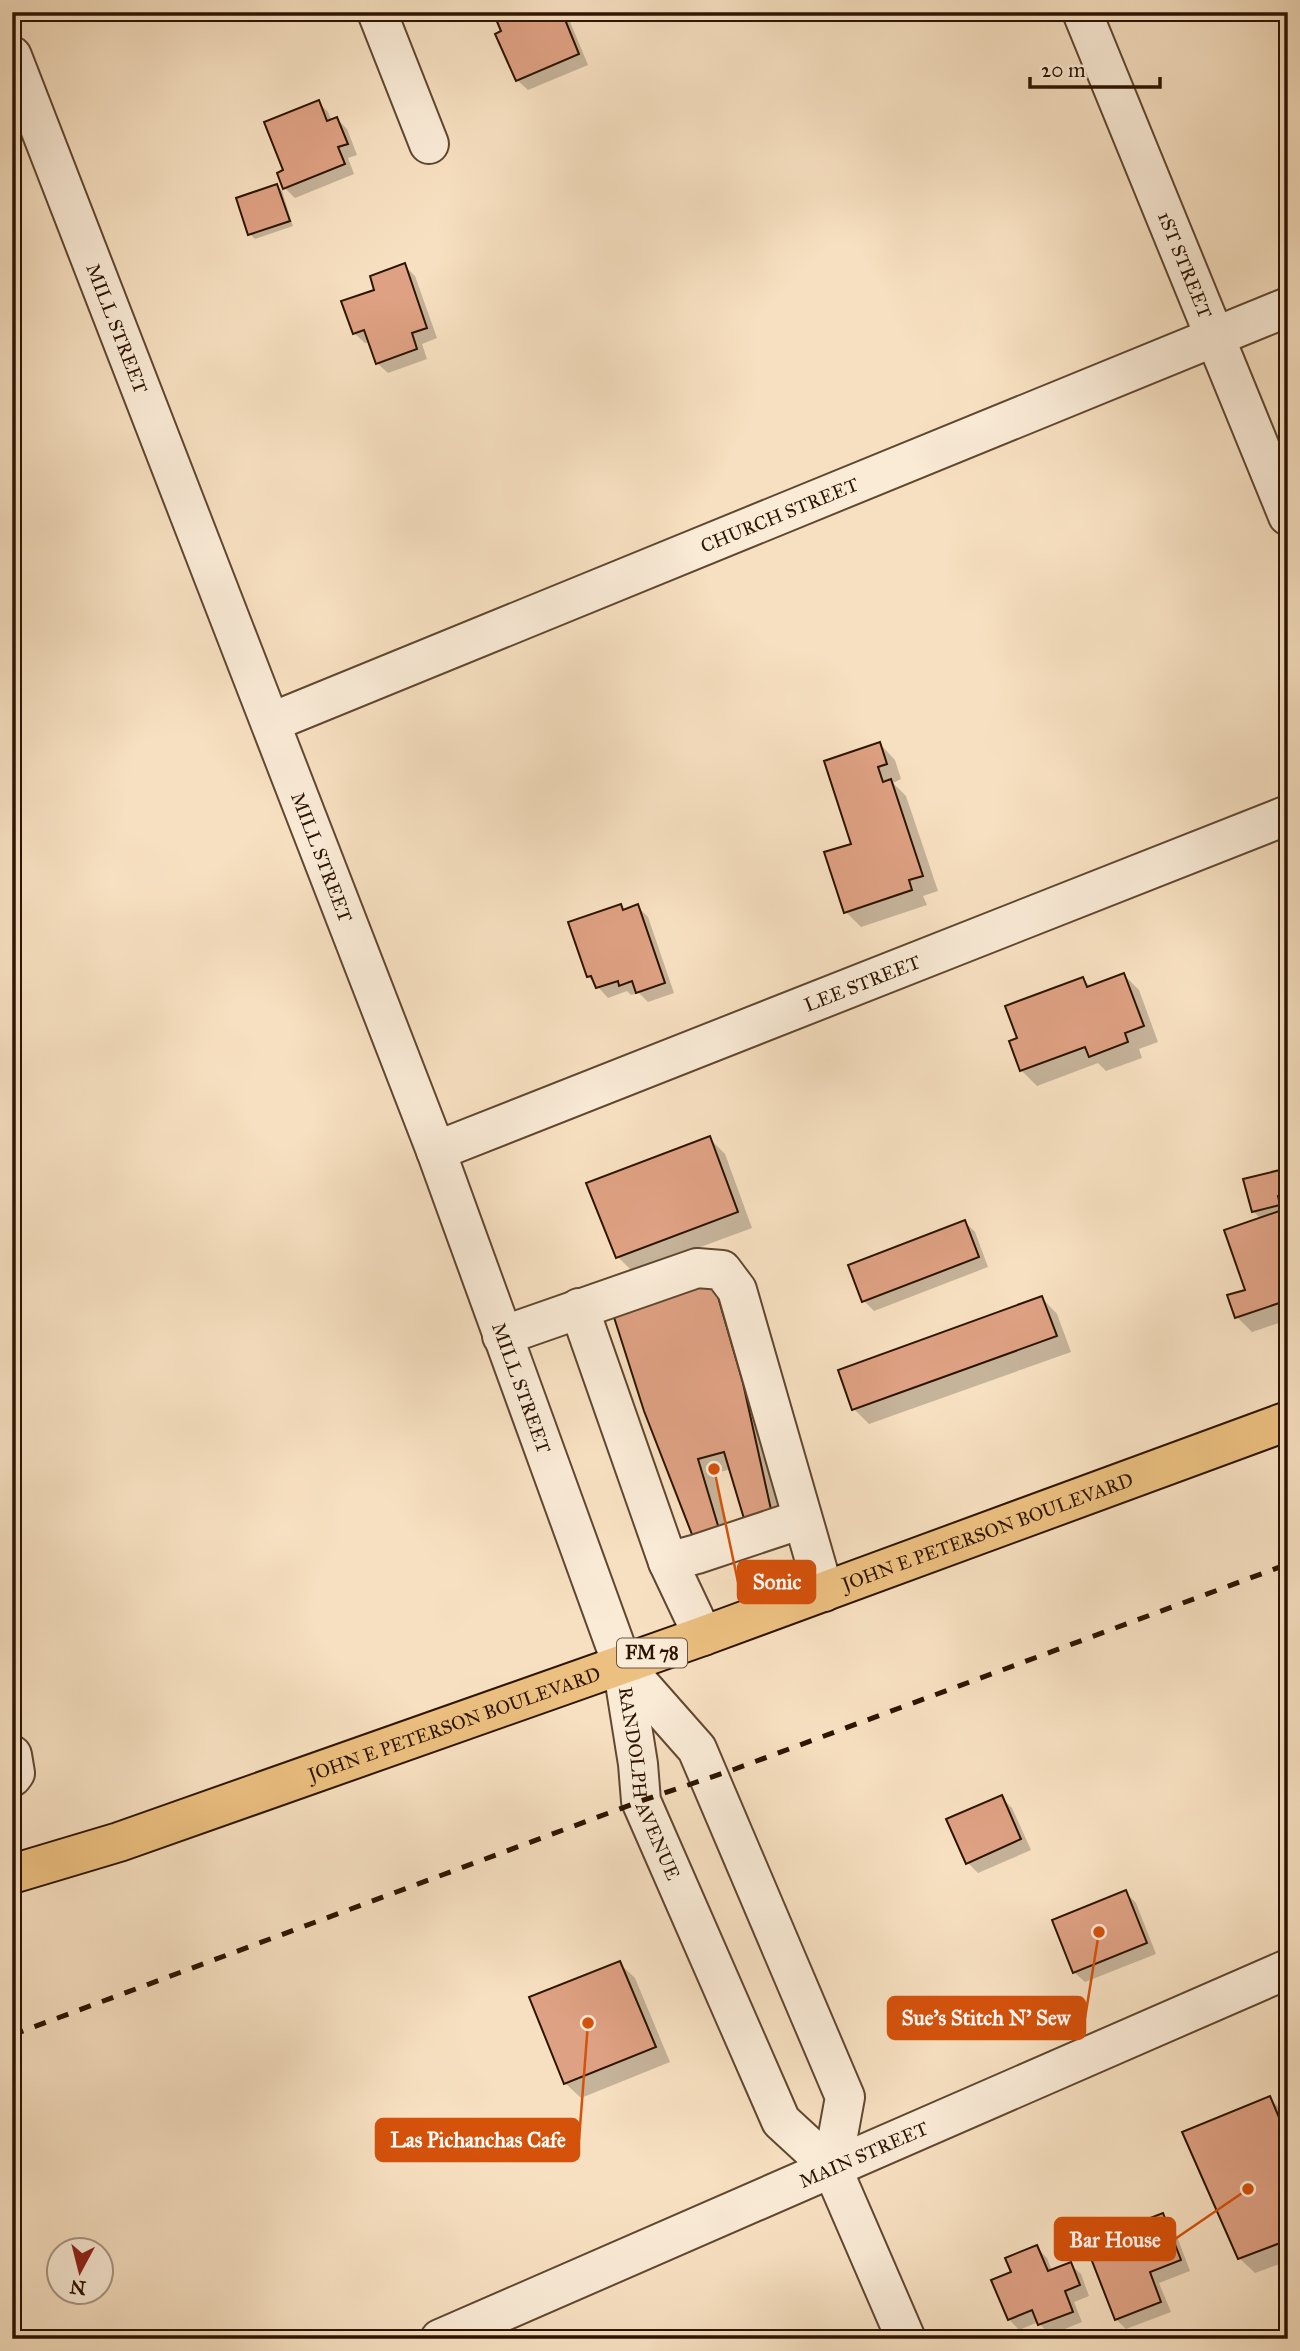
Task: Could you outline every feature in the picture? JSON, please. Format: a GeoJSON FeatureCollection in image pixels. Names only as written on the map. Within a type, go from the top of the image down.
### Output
{"type":"FeatureCollection","features":[{"type":"Feature","properties":{"kind":"main road","name":"JOHN E PETERSON BOULEVARD"},"geometry":{"type":"LineString","coordinates":[[12,1874],[119,1842],[703,1636],[1288,1421]]}},
{"type":"Feature","properties":{"kind":"street"},"geometry":{"type":"LineString","coordinates":[[377,12],[429,144]]}},
{"type":"Feature","properties":{"kind":"street","name":"1ST STREET"},"geometry":{"type":"LineString","coordinates":[[1083,12],[1288,516]]}},
{"type":"Feature","properties":{"kind":"street","name":"MILL STREET"},"geometry":{"type":"LineString","coordinates":[[12,56],[436,1151],[622,1664]]}},
{"type":"Feature","properties":{"kind":"street","name":"CHURCH STREET"},"geometry":{"type":"LineString","coordinates":[[272,722],[1288,307]]}},
{"type":"Feature","properties":{"kind":"street","name":"LEE STREET"},"geometry":{"type":"LineString","coordinates":[[436,1151],[1288,815]]}},
{"type":"Feature","properties":{"kind":"street"},"geometry":{"type":"LineString","coordinates":[[502,1336],[697,1268],[722,1270],[737,1290],[824,1592]]}},
{"type":"Feature","properties":{"kind":"street"},"geometry":{"type":"LineString","coordinates":[[579,1308],[668,1562],[703,1636]]}},
{"type":"Feature","properties":{"kind":"street"},"geometry":{"type":"LineString","coordinates":[[668,1562],[802,1519]]}},
{"type":"Feature","properties":{"kind":"street","name":"RANDOLPH AVENUE"},"geometry":{"type":"LineString","coordinates":[[622,1664],[697,1749],[845,2097],[832,2168]]}},
{"type":"Feature","properties":{"kind":"street","name":"RANDOLPH AVENUE"},"geometry":{"type":"LineString","coordinates":[[622,1664],[638,1764],[641,1801],[781,2120],[832,2168],[906,2339]]}},
{"type":"Feature","properties":{"kind":"street"},"geometry":{"type":"LineString","coordinates":[[12,1755],[15,1773],[12,1777]]}},
{"type":"Feature","properties":{"kind":"street","name":"MAIN STREET"},"geometry":{"type":"LineString","coordinates":[[440,2339],[1288,1969]]}},
{"type":"Feature","properties":{"kind":"building"},"geometry":{"type":"Polygon","coordinates":[[[493,12],[562,12],[579,54],[516,81],[495,34],[501,31],[493,12]]]}},
{"type":"Feature","properties":{"kind":"building"},"geometry":{"type":"Polygon","coordinates":[[[319,100],[327,121],[337,117],[348,144],[338,147],[345,164],[283,189],[277,173],[283,170],[264,122],[319,100]]]}},
{"type":"Feature","properties":{"kind":"building"},"geometry":{"type":"Polygon","coordinates":[[[277,184],[290,221],[248,235],[236,198],[277,184]]]}},
{"type":"Feature","properties":{"kind":"building"},"geometry":{"type":"Polygon","coordinates":[[[405,263],[427,328],[412,333],[417,349],[376,364],[364,330],[353,334],[341,301],[374,290],[370,276],[405,263]]]}},
{"type":"Feature","properties":{"kind":"building"},"geometry":{"type":"Polygon","coordinates":[[[880,742],[887,764],[878,767],[883,782],[891,779],[923,876],[909,880],[912,890],[844,913],[824,852],[851,844],[824,761],[880,742]]]}},
{"type":"Feature","properties":{"kind":"building"},"geometry":{"type":"Polygon","coordinates":[[[621,904],[623,910],[638,904],[665,983],[636,993],[632,981],[619,986],[618,981],[596,988],[591,976],[587,977],[568,922],[621,904]]]}},
{"type":"Feature","properties":{"kind":"building"},"geometry":{"type":"Polygon","coordinates":[[[1124,973],[1144,1026],[1125,1033],[1128,1042],[1089,1057],[1085,1047],[1020,1071],[1009,1041],[1017,1038],[1005,1006],[1083,977],[1087,987],[1124,973]]]}},
{"type":"Feature","properties":{"kind":"building"},"geometry":{"type":"Polygon","coordinates":[[[710,1136],[738,1212],[616,1258],[586,1183],[710,1136]]]}},
{"type":"Feature","properties":{"kind":"building"},"geometry":{"type":"Polygon","coordinates":[[[1288,1168],[1288,1194],[1278,1196],[1280,1205],[1252,1212],[1243,1179],[1288,1168]]]}},
{"type":"Feature","properties":{"kind":"building"},"geometry":{"type":"Polygon","coordinates":[[[1288,1208],[1288,1300],[1235,1318],[1227,1295],[1245,1290],[1224,1230],[1288,1208]]]}},
{"type":"Feature","properties":{"kind":"building"},"geometry":{"type":"Polygon","coordinates":[[[965,1220],[979,1257],[862,1302],[848,1265],[965,1220]]]}},
{"type":"Feature","properties":{"kind":"building"},"geometry":{"type":"Polygon","coordinates":[[[714,1283],[743,1383],[772,1514],[745,1522],[724,1452],[698,1459],[719,1529],[693,1537],[644,1411],[612,1311],[714,1283]]]}},
{"type":"Feature","properties":{"kind":"building"},"geometry":{"type":"Polygon","coordinates":[[[1042,1296],[1057,1336],[852,1410],[838,1370],[1042,1296]]]}},
{"type":"Feature","properties":{"kind":"building"},"geometry":{"type":"Polygon","coordinates":[[[1002,1795],[1021,1839],[966,1864],[946,1819],[1002,1795]]]}},
{"type":"Feature","properties":{"kind":"building"},"geometry":{"type":"Polygon","coordinates":[[[1126,1890],[1147,1943],[1073,1973],[1052,1920],[1126,1890]]]}},
{"type":"Feature","properties":{"kind":"building"},"geometry":{"type":"Polygon","coordinates":[[[620,1961],[656,2047],[564,2084],[529,1997],[620,1961]]]}},
{"type":"Feature","properties":{"kind":"building"},"geometry":{"type":"Polygon","coordinates":[[[1270,2096],[1288,2139],[1288,2240],[1238,2259],[1182,2132],[1270,2096]]]}},
{"type":"Feature","properties":{"kind":"building"},"geometry":{"type":"Polygon","coordinates":[[[1163,2213],[1181,2260],[1150,2272],[1161,2302],[1115,2320],[1085,2243],[1163,2213]]]}},
{"type":"Feature","properties":{"kind":"building"},"geometry":{"type":"Polygon","coordinates":[[[1037,2245],[1048,2271],[1071,2262],[1080,2285],[1065,2291],[1073,2312],[1038,2325],[1032,2310],[1008,2320],[991,2280],[1011,2272],[1005,2258],[1037,2245]]]}},
{"type":"Feature","properties":{"kind":"railway"},"geometry":{"type":"LineString","coordinates":[[12,2035],[1288,1564]]}},
{"type":"Feature","properties":{"kind":"place","name":"Sonic"},"geometry":{"type":"Point","coordinates":[714,1469]}},
{"type":"Feature","properties":{"kind":"place","name":"Sue's Stitch N' Sew"},"geometry":{"type":"Point","coordinates":[1099,1932]}},
{"type":"Feature","properties":{"kind":"place","name":"Las Pichanchas Cafe"},"geometry":{"type":"Point","coordinates":[588,2023]}},
{"type":"Feature","properties":{"kind":"place","name":"Bar House"},"geometry":{"type":"Point","coordinates":[1248,2189]}}]}
